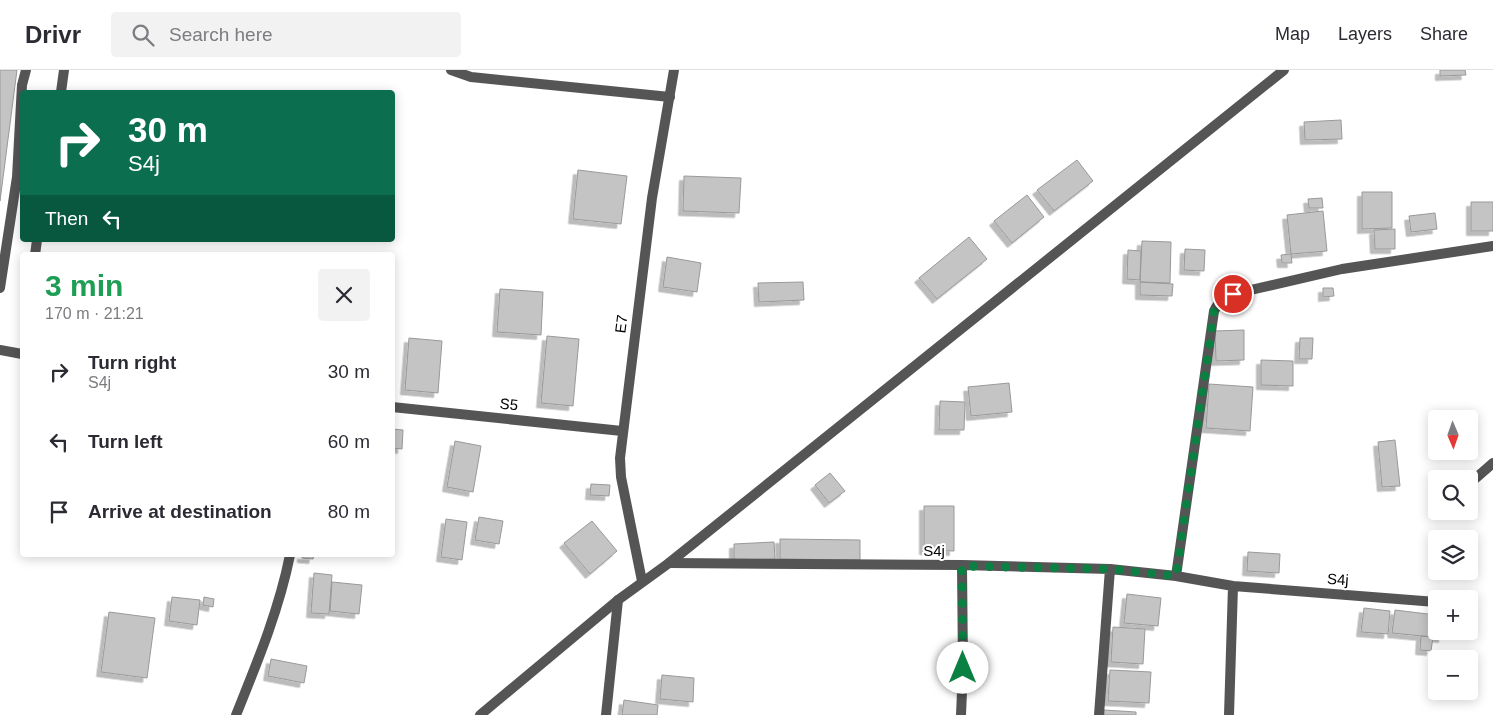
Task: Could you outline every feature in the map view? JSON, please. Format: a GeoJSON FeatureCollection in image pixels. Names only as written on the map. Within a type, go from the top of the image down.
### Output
{"type":"FeatureCollection","features":[{"type":"Feature","properties":{"kind":"street"},"geometry":{"type":"LineString","coordinates":[[22,90],[26,70]]}},
{"type":"Feature","properties":{"kind":"street"},"geometry":{"type":"LineString","coordinates":[[61,90],[64,70]]}},
{"type":"Feature","properties":{"kind":"street"},"geometry":{"type":"LineString","coordinates":[[451,70],[470,77],[670,97]]}},
{"type":"Feature","properties":{"kind":"street","name":"E7"},"geometry":{"type":"LineString","coordinates":[[642,581],[621,477],[620,458],[652,198],[674,70]]}},
{"type":"Feature","properties":{"kind":"street"},"geometry":{"type":"LineString","coordinates":[[480,715],[618,600],[669,563],[1284,70]]}},
{"type":"Feature","properties":{"kind":"street"},"geometry":{"type":"LineString","coordinates":[[0,288],[17,177],[20,122]]}},
{"type":"Feature","properties":{"kind":"street"},"geometry":{"type":"LineString","coordinates":[[1176,576],[1214,311],[1217,304],[1223,298],[1233,294],[1342,270],[1493,246]]}},
{"type":"Feature","properties":{"kind":"street"},"geometry":{"type":"LineString","coordinates":[[0,350],[20,354]]}},
{"type":"Feature","properties":{"kind":"street","name":"S5"},"geometry":{"type":"LineString","coordinates":[[395,407],[622,432]]}},
{"type":"Feature","properties":{"kind":"street"},"geometry":{"type":"LineString","coordinates":[[1478,476],[1493,463]]}},
{"type":"Feature","properties":{"kind":"street"},"geometry":{"type":"LineString","coordinates":[[236,715],[264,643],[286,577],[290,557]]}},
{"type":"Feature","properties":{"kind":"street","name":"S4j"},"geometry":{"type":"LineString","coordinates":[[669,563],[1110,569],[1176,576],[1232,586],[1428,601]]}},
{"type":"Feature","properties":{"kind":"street"},"geometry":{"type":"LineString","coordinates":[[961,715],[963,668],[962,566]]}},
{"type":"Feature","properties":{"kind":"street"},"geometry":{"type":"LineString","coordinates":[[1099,715],[1110,569]]}},
{"type":"Feature","properties":{"kind":"street"},"geometry":{"type":"LineString","coordinates":[[1229,715],[1232,586]]}},
{"type":"Feature","properties":{"kind":"street"},"geometry":{"type":"LineString","coordinates":[[606,715],[618,600]]}},
{"type":"Feature","properties":{"kind":"building"},"geometry":{"type":"Polygon","coordinates":[[[0,70],[17,70],[0,201],[0,70]]]}},
{"type":"Feature","properties":{"kind":"building"},"geometry":{"type":"Polygon","coordinates":[[[1440,70],[1465,70],[1466,75],[1440,76],[1440,70]]]}},
{"type":"Feature","properties":{"kind":"building"},"geometry":{"type":"Polygon","coordinates":[[[1341,120],[1342,139],[1305,140],[1304,122],[1341,120]]]}},
{"type":"Feature","properties":{"kind":"building"},"geometry":{"type":"Polygon","coordinates":[[[1077,160],[1093,181],[1054,211],[1037,190],[1077,160]]]}},
{"type":"Feature","properties":{"kind":"building"},"geometry":{"type":"Polygon","coordinates":[[[578,170],[627,176],[621,224],[573,219],[578,170]]]}},
{"type":"Feature","properties":{"kind":"building"},"geometry":{"type":"Polygon","coordinates":[[[684,176],[741,178],[739,213],[683,211],[684,176]]]}},
{"type":"Feature","properties":{"kind":"building"},"geometry":{"type":"Polygon","coordinates":[[[1362,192],[1392,192],[1392,228],[1362,229],[1362,192]]]}},
{"type":"Feature","properties":{"kind":"building"},"geometry":{"type":"Polygon","coordinates":[[[1027,195],[1044,217],[1012,243],[994,221],[1027,195]]]}},
{"type":"Feature","properties":{"kind":"building"},"geometry":{"type":"Polygon","coordinates":[[[1322,198],[1323,208],[1309,208],[1308,199],[1322,198]]]}},
{"type":"Feature","properties":{"kind":"building"},"geometry":{"type":"Polygon","coordinates":[[[1471,202],[1493,202],[1493,231],[1471,231],[1471,202]]]}},
{"type":"Feature","properties":{"kind":"building"},"geometry":{"type":"Polygon","coordinates":[[[1323,211],[1327,251],[1291,254],[1287,215],[1323,211]]]}},
{"type":"Feature","properties":{"kind":"building"},"geometry":{"type":"Polygon","coordinates":[[[1435,213],[1437,229],[1411,232],[1409,216],[1435,213]]]}},
{"type":"Feature","properties":{"kind":"building"},"geometry":{"type":"Polygon","coordinates":[[[1395,229],[1395,249],[1375,249],[1374,230],[1395,229]]]}},
{"type":"Feature","properties":{"kind":"building"},"geometry":{"type":"Polygon","coordinates":[[[969,237],[987,259],[937,299],[919,278],[969,237]]]}},
{"type":"Feature","properties":{"kind":"building"},"geometry":{"type":"Polygon","coordinates":[[[1142,241],[1171,242],[1170,283],[1140,282],[1142,241]]]}},
{"type":"Feature","properties":{"kind":"building"},"geometry":{"type":"Polygon","coordinates":[[[1185,249],[1205,250],[1204,271],[1184,270],[1185,249]]]}},
{"type":"Feature","properties":{"kind":"building"},"geometry":{"type":"Polygon","coordinates":[[[1128,250],[1141,251],[1140,280],[1127,279],[1128,250]]]}},
{"type":"Feature","properties":{"kind":"building"},"geometry":{"type":"Polygon","coordinates":[[[1291,254],[1292,263],[1282,263],[1281,255],[1291,254]]]}},
{"type":"Feature","properties":{"kind":"building"},"geometry":{"type":"Polygon","coordinates":[[[667,257],[701,263],[697,292],[663,287],[667,257]]]}},
{"type":"Feature","properties":{"kind":"building"},"geometry":{"type":"Polygon","coordinates":[[[803,282],[804,300],[759,302],[758,283],[803,282]]]}},
{"type":"Feature","properties":{"kind":"building"},"geometry":{"type":"Polygon","coordinates":[[[1140,282],[1173,284],[1172,296],[1140,295],[1140,282]]]}},
{"type":"Feature","properties":{"kind":"building"},"geometry":{"type":"Polygon","coordinates":[[[1323,288],[1333,288],[1334,296],[1323,297],[1323,288]]]}},
{"type":"Feature","properties":{"kind":"building"},"geometry":{"type":"Polygon","coordinates":[[[500,289],[543,292],[541,335],[497,332],[500,289]]]}},
{"type":"Feature","properties":{"kind":"building"},"geometry":{"type":"Polygon","coordinates":[[[1244,330],[1244,360],[1216,361],[1215,331],[1244,330]]]}},
{"type":"Feature","properties":{"kind":"building"},"geometry":{"type":"Polygon","coordinates":[[[547,336],[579,339],[573,406],[541,403],[547,336]]]}},
{"type":"Feature","properties":{"kind":"building"},"geometry":{"type":"Polygon","coordinates":[[[409,338],[442,341],[438,393],[405,390],[409,338]]]}},
{"type":"Feature","properties":{"kind":"building"},"geometry":{"type":"Polygon","coordinates":[[[1300,338],[1313,338],[1312,359],[1299,359],[1300,338]]]}},
{"type":"Feature","properties":{"kind":"building"},"geometry":{"type":"Polygon","coordinates":[[[1261,360],[1293,361],[1293,386],[1261,385],[1261,360]]]}},
{"type":"Feature","properties":{"kind":"building"},"geometry":{"type":"Polygon","coordinates":[[[1009,383],[1012,412],[971,416],[968,387],[1009,383]]]}},
{"type":"Feature","properties":{"kind":"building"},"geometry":{"type":"Polygon","coordinates":[[[1209,384],[1253,387],[1250,431],[1206,428],[1209,384]]]}},
{"type":"Feature","properties":{"kind":"building"},"geometry":{"type":"Polygon","coordinates":[[[940,401],[965,402],[964,430],[939,430],[940,401]]]}},
{"type":"Feature","properties":{"kind":"building"},"geometry":{"type":"Polygon","coordinates":[[[395,429],[403,430],[402,449],[395,448],[395,429]]]}},
{"type":"Feature","properties":{"kind":"building"},"geometry":{"type":"Polygon","coordinates":[[[1395,440],[1400,486],[1382,487],[1378,442],[1395,440]]]}},
{"type":"Feature","properties":{"kind":"building"},"geometry":{"type":"Polygon","coordinates":[[[455,441],[481,446],[473,492],[447,487],[455,441]]]}},
{"type":"Feature","properties":{"kind":"building"},"geometry":{"type":"Polygon","coordinates":[[[830,473],[845,491],[829,503],[815,485],[830,473]]]}},
{"type":"Feature","properties":{"kind":"building"},"geometry":{"type":"Polygon","coordinates":[[[591,484],[610,485],[609,496],[590,495],[591,484]]]}},
{"type":"Feature","properties":{"kind":"building"},"geometry":{"type":"Polygon","coordinates":[[[924,506],[954,506],[954,551],[924,550],[924,506]]]}},
{"type":"Feature","properties":{"kind":"building"},"geometry":{"type":"Polygon","coordinates":[[[479,517],[503,521],[499,544],[475,540],[479,517]]]}},
{"type":"Feature","properties":{"kind":"building"},"geometry":{"type":"Polygon","coordinates":[[[446,519],[467,522],[462,560],[441,557],[446,519]]]}},
{"type":"Feature","properties":{"kind":"building"},"geometry":{"type":"Polygon","coordinates":[[[592,521],[617,551],[590,574],[564,543],[592,521]]]}},
{"type":"Feature","properties":{"kind":"building"},"geometry":{"type":"Polygon","coordinates":[[[780,539],[860,540],[860,560],[780,559],[780,539]]]}},
{"type":"Feature","properties":{"kind":"building"},"geometry":{"type":"Polygon","coordinates":[[[774,542],[775,559],[734,560],[734,544],[774,542]]]}},
{"type":"Feature","properties":{"kind":"building"},"geometry":{"type":"Polygon","coordinates":[[[1248,552],[1280,554],[1279,573],[1247,571],[1248,552]]]}},
{"type":"Feature","properties":{"kind":"building"},"geometry":{"type":"Polygon","coordinates":[[[302,557],[314,557],[313,559],[302,557]]]}},
{"type":"Feature","properties":{"kind":"building"},"geometry":{"type":"Polygon","coordinates":[[[314,573],[332,575],[329,614],[311,613],[314,573]]]}},
{"type":"Feature","properties":{"kind":"building"},"geometry":{"type":"Polygon","coordinates":[[[332,582],[362,585],[359,614],[330,611],[332,582]]]}},
{"type":"Feature","properties":{"kind":"building"},"geometry":{"type":"Polygon","coordinates":[[[1127,594],[1161,598],[1158,626],[1124,623],[1127,594]]]}},
{"type":"Feature","properties":{"kind":"building"},"geometry":{"type":"Polygon","coordinates":[[[172,597],[200,600],[197,625],[169,621],[172,597]]]}},
{"type":"Feature","properties":{"kind":"building"},"geometry":{"type":"Polygon","coordinates":[[[204,597],[214,599],[213,607],[203,605],[204,597]]]}},
{"type":"Feature","properties":{"kind":"building"},"geometry":{"type":"Polygon","coordinates":[[[1364,608],[1390,611],[1388,634],[1361,632],[1364,608]]]}},
{"type":"Feature","properties":{"kind":"building"},"geometry":{"type":"Polygon","coordinates":[[[1395,610],[1428,614],[1428,637],[1392,633],[1395,610]]]}},
{"type":"Feature","properties":{"kind":"building"},"geometry":{"type":"Polygon","coordinates":[[[109,612],[155,618],[147,678],[101,672],[109,612]]]}},
{"type":"Feature","properties":{"kind":"building"},"geometry":{"type":"Polygon","coordinates":[[[1113,627],[1145,629],[1143,664],[1111,662],[1113,627]]]}},
{"type":"Feature","properties":{"kind":"building"},"geometry":{"type":"Polygon","coordinates":[[[1421,636],[1428,637],[1428,640],[1433,640],[1431,650],[1420,650],[1421,636]]]}},
{"type":"Feature","properties":{"kind":"building"},"geometry":{"type":"Polygon","coordinates":[[[271,659],[307,666],[304,683],[268,676],[271,659]]]}},
{"type":"Feature","properties":{"kind":"building"},"geometry":{"type":"Polygon","coordinates":[[[1110,670],[1151,672],[1149,703],[1108,701],[1110,670]]]}},
{"type":"Feature","properties":{"kind":"building"},"geometry":{"type":"Polygon","coordinates":[[[662,675],[694,678],[693,702],[660,699],[662,675]]]}},
{"type":"Feature","properties":{"kind":"building"},"geometry":{"type":"Polygon","coordinates":[[[624,700],[658,705],[657,715],[622,715],[624,700]]]}},
{"type":"Feature","properties":{"kind":"building"},"geometry":{"type":"Polygon","coordinates":[[[1104,710],[1136,712],[1136,715],[1104,715],[1104,710]]]}},
{"type":"Feature","properties":{"kind":"route"},"geometry":{"type":"LineString","coordinates":[[963,668],[962,566],[1110,569],[1176,576],[1214,311],[1217,304],[1223,298],[1233,294]]}}]}
